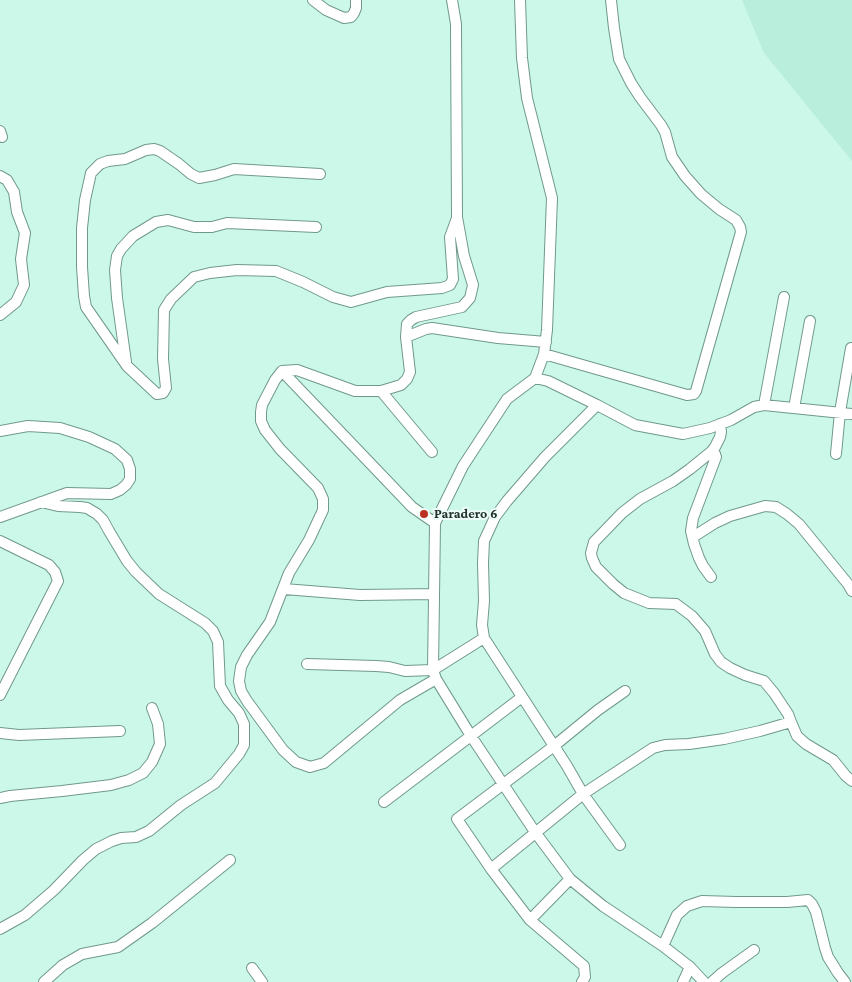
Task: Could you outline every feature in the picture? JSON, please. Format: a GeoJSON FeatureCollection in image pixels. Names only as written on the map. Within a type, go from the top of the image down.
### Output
{"type":"FeatureCollection","features":[{"type":"Feature","properties":{"kind":"street"},"geometry":{"type":"LineString","coordinates":[[313,0],[326,10],[344,18],[350,17],[354,13],[356,0]]}},
{"type":"Feature","properties":{"kind":"street"},"geometry":{"type":"LineString","coordinates":[[452,0],[456,24],[458,217],[464,256],[473,285],[470,298],[462,307],[416,316],[407,324],[406,337],[410,372],[407,379],[401,385],[381,390],[355,391],[297,370],[282,371],[274,380],[264,398],[261,421],[265,430],[280,449],[318,488],[323,499],[323,510],[309,540],[289,573],[270,622],[240,667],[241,691],[283,750],[296,762],[310,767],[324,763],[400,700],[484,638]]}},
{"type":"Feature","properties":{"kind":"street"},"geometry":{"type":"LineString","coordinates":[[520,0],[522,58],[527,98],[552,198],[546,342],[544,354],[535,378],[507,399],[463,466],[436,522],[434,674],[470,736],[535,832],[570,879],[603,906],[690,967],[704,982]]}},
{"type":"Feature","properties":{"kind":"street"},"geometry":{"type":"LineString","coordinates":[[544,354],[687,395],[694,394],[741,232],[736,220],[701,194],[672,157],[665,132],[631,83],[620,59],[611,0]]}},
{"type":"Feature","properties":{"kind":"street"},"geometry":{"type":"LineString","coordinates":[[320,174],[234,169],[199,178],[160,151],[154,149],[146,150],[125,160],[108,161],[100,164],[91,173],[85,200],[82,228],[82,267],[86,307],[127,366],[157,394],[163,393],[166,388],[163,359],[164,310],[171,299],[194,277],[237,270],[276,271],[333,297],[351,302],[388,292],[442,288],[450,284],[453,279],[450,237],[458,217]]}},
{"type":"Feature","properties":{"kind":"street"},"geometry":{"type":"LineString","coordinates":[[0,176],[6,180],[14,192],[17,212],[26,233],[22,259],[24,286],[16,302],[0,315]]}},
{"type":"Feature","properties":{"kind":"street"},"geometry":{"type":"LineString","coordinates":[[127,366],[115,270],[117,256],[133,236],[156,222],[168,220],[194,227],[212,227],[227,224],[316,227]]}},
{"type":"Feature","properties":{"kind":"street"},"geometry":{"type":"LineString","coordinates":[[764,405],[784,297]]}},
{"type":"Feature","properties":{"kind":"street"},"geometry":{"type":"LineString","coordinates":[[794,408],[810,321]]}},
{"type":"Feature","properties":{"kind":"street"},"geometry":{"type":"LineString","coordinates":[[406,337],[426,328],[432,328],[498,338],[546,342]]}},
{"type":"Feature","properties":{"kind":"street"},"geometry":{"type":"LineString","coordinates":[[836,454],[840,412],[851,348]]}},
{"type":"Feature","properties":{"kind":"street"},"geometry":{"type":"LineString","coordinates":[[282,371],[412,507],[436,522]]}},
{"type":"Feature","properties":{"kind":"street"},"geometry":{"type":"LineString","coordinates":[[535,378],[548,381],[635,425],[683,434],[710,428],[754,407],[764,405],[852,414]]}},
{"type":"Feature","properties":{"kind":"street"},"geometry":{"type":"LineString","coordinates":[[381,390],[432,452]]}},
{"type":"Feature","properties":{"kind":"street"},"geometry":{"type":"LineString","coordinates":[[597,405],[545,457],[495,517],[484,540],[482,626],[484,638],[583,794],[620,844]]}},
{"type":"Feature","properties":{"kind":"street"},"geometry":{"type":"LineString","coordinates":[[720,424],[720,437],[711,452],[673,481],[640,499],[622,513],[594,542],[591,553],[592,558],[612,584],[624,593],[649,603],[676,604],[692,616],[705,632],[715,654],[721,662],[745,676],[764,681],[788,714],[797,736],[806,744],[833,760],[852,781]]}},
{"type":"Feature","properties":{"kind":"street"},"geometry":{"type":"LineString","coordinates":[[0,431],[28,426],[60,428],[89,437],[115,449],[126,460],[130,469],[130,479],[126,485],[111,494],[67,494],[0,517]]}},
{"type":"Feature","properties":{"kind":"street"},"geometry":{"type":"LineString","coordinates":[[711,452],[716,457],[693,518],[692,531],[699,558],[711,577]]}},
{"type":"Feature","properties":{"kind":"street"},"geometry":{"type":"LineString","coordinates":[[0,929],[25,915],[96,849],[112,841],[136,837],[149,831],[181,805],[215,783],[244,745],[244,724],[239,713],[228,700],[220,686],[218,642],[213,632],[204,623],[159,594],[136,572],[120,549],[104,520],[97,514],[86,508],[58,506],[41,502]]}},
{"type":"Feature","properties":{"kind":"street"},"geometry":{"type":"LineString","coordinates":[[693,537],[730,516],[765,506],[776,508],[799,524],[852,591]]}},
{"type":"Feature","properties":{"kind":"street"},"geometry":{"type":"LineString","coordinates":[[0,541],[49,565],[55,572],[58,581],[0,695]]}},
{"type":"Feature","properties":{"kind":"street"},"geometry":{"type":"LineString","coordinates":[[284,588],[360,595],[434,594]]}},
{"type":"Feature","properties":{"kind":"street"},"geometry":{"type":"LineString","coordinates":[[307,664],[389,667],[434,674]]}},
{"type":"Feature","properties":{"kind":"street"},"geometry":{"type":"LineString","coordinates":[[582,982],[585,977],[584,966],[530,920],[490,869],[457,818],[625,691]]}},
{"type":"Feature","properties":{"kind":"street"},"geometry":{"type":"LineString","coordinates":[[384,802],[522,697]]}},
{"type":"Feature","properties":{"kind":"street"},"geometry":{"type":"LineString","coordinates":[[0,798],[111,785],[143,774],[152,762],[160,744],[158,724],[152,708]]}},
{"type":"Feature","properties":{"kind":"street"},"geometry":{"type":"LineString","coordinates":[[490,869],[583,794],[653,748],[670,744],[689,744],[724,739],[791,722]]}},
{"type":"Feature","properties":{"kind":"street"},"geometry":{"type":"LineString","coordinates":[[0,733],[20,735],[120,731]]}},
{"type":"Feature","properties":{"kind":"street"},"geometry":{"type":"LineString","coordinates":[[44,982],[63,965],[82,954],[118,946],[152,923],[230,860]]}},
{"type":"Feature","properties":{"kind":"street"},"geometry":{"type":"LineString","coordinates":[[530,920],[570,879]]}},
{"type":"Feature","properties":{"kind":"street"},"geometry":{"type":"LineString","coordinates":[[662,946],[677,915],[687,906],[702,900],[736,902],[808,900],[816,912],[824,948],[828,957],[846,982]]}},
{"type":"Feature","properties":{"kind":"street"},"geometry":{"type":"LineString","coordinates":[[712,982],[754,950]]}},
{"type":"Feature","properties":{"kind":"street"},"geometry":{"type":"LineString","coordinates":[[684,982],[690,967]]}},
{"type":"Feature","properties":{"kind":"street"},"geometry":{"type":"LineString","coordinates":[[252,968],[262,982]]}},
{"type":"Feature","properties":{"kind":"shaded area"},"geometry":{"type":"Polygon","coordinates":[[[742,0],[852,0],[852,161],[764,53],[742,0]]]}},
{"type":"Feature","properties":{"kind":"place","name":"Paradero 6"},"geometry":{"type":"Point","coordinates":[424,514]}}]}
